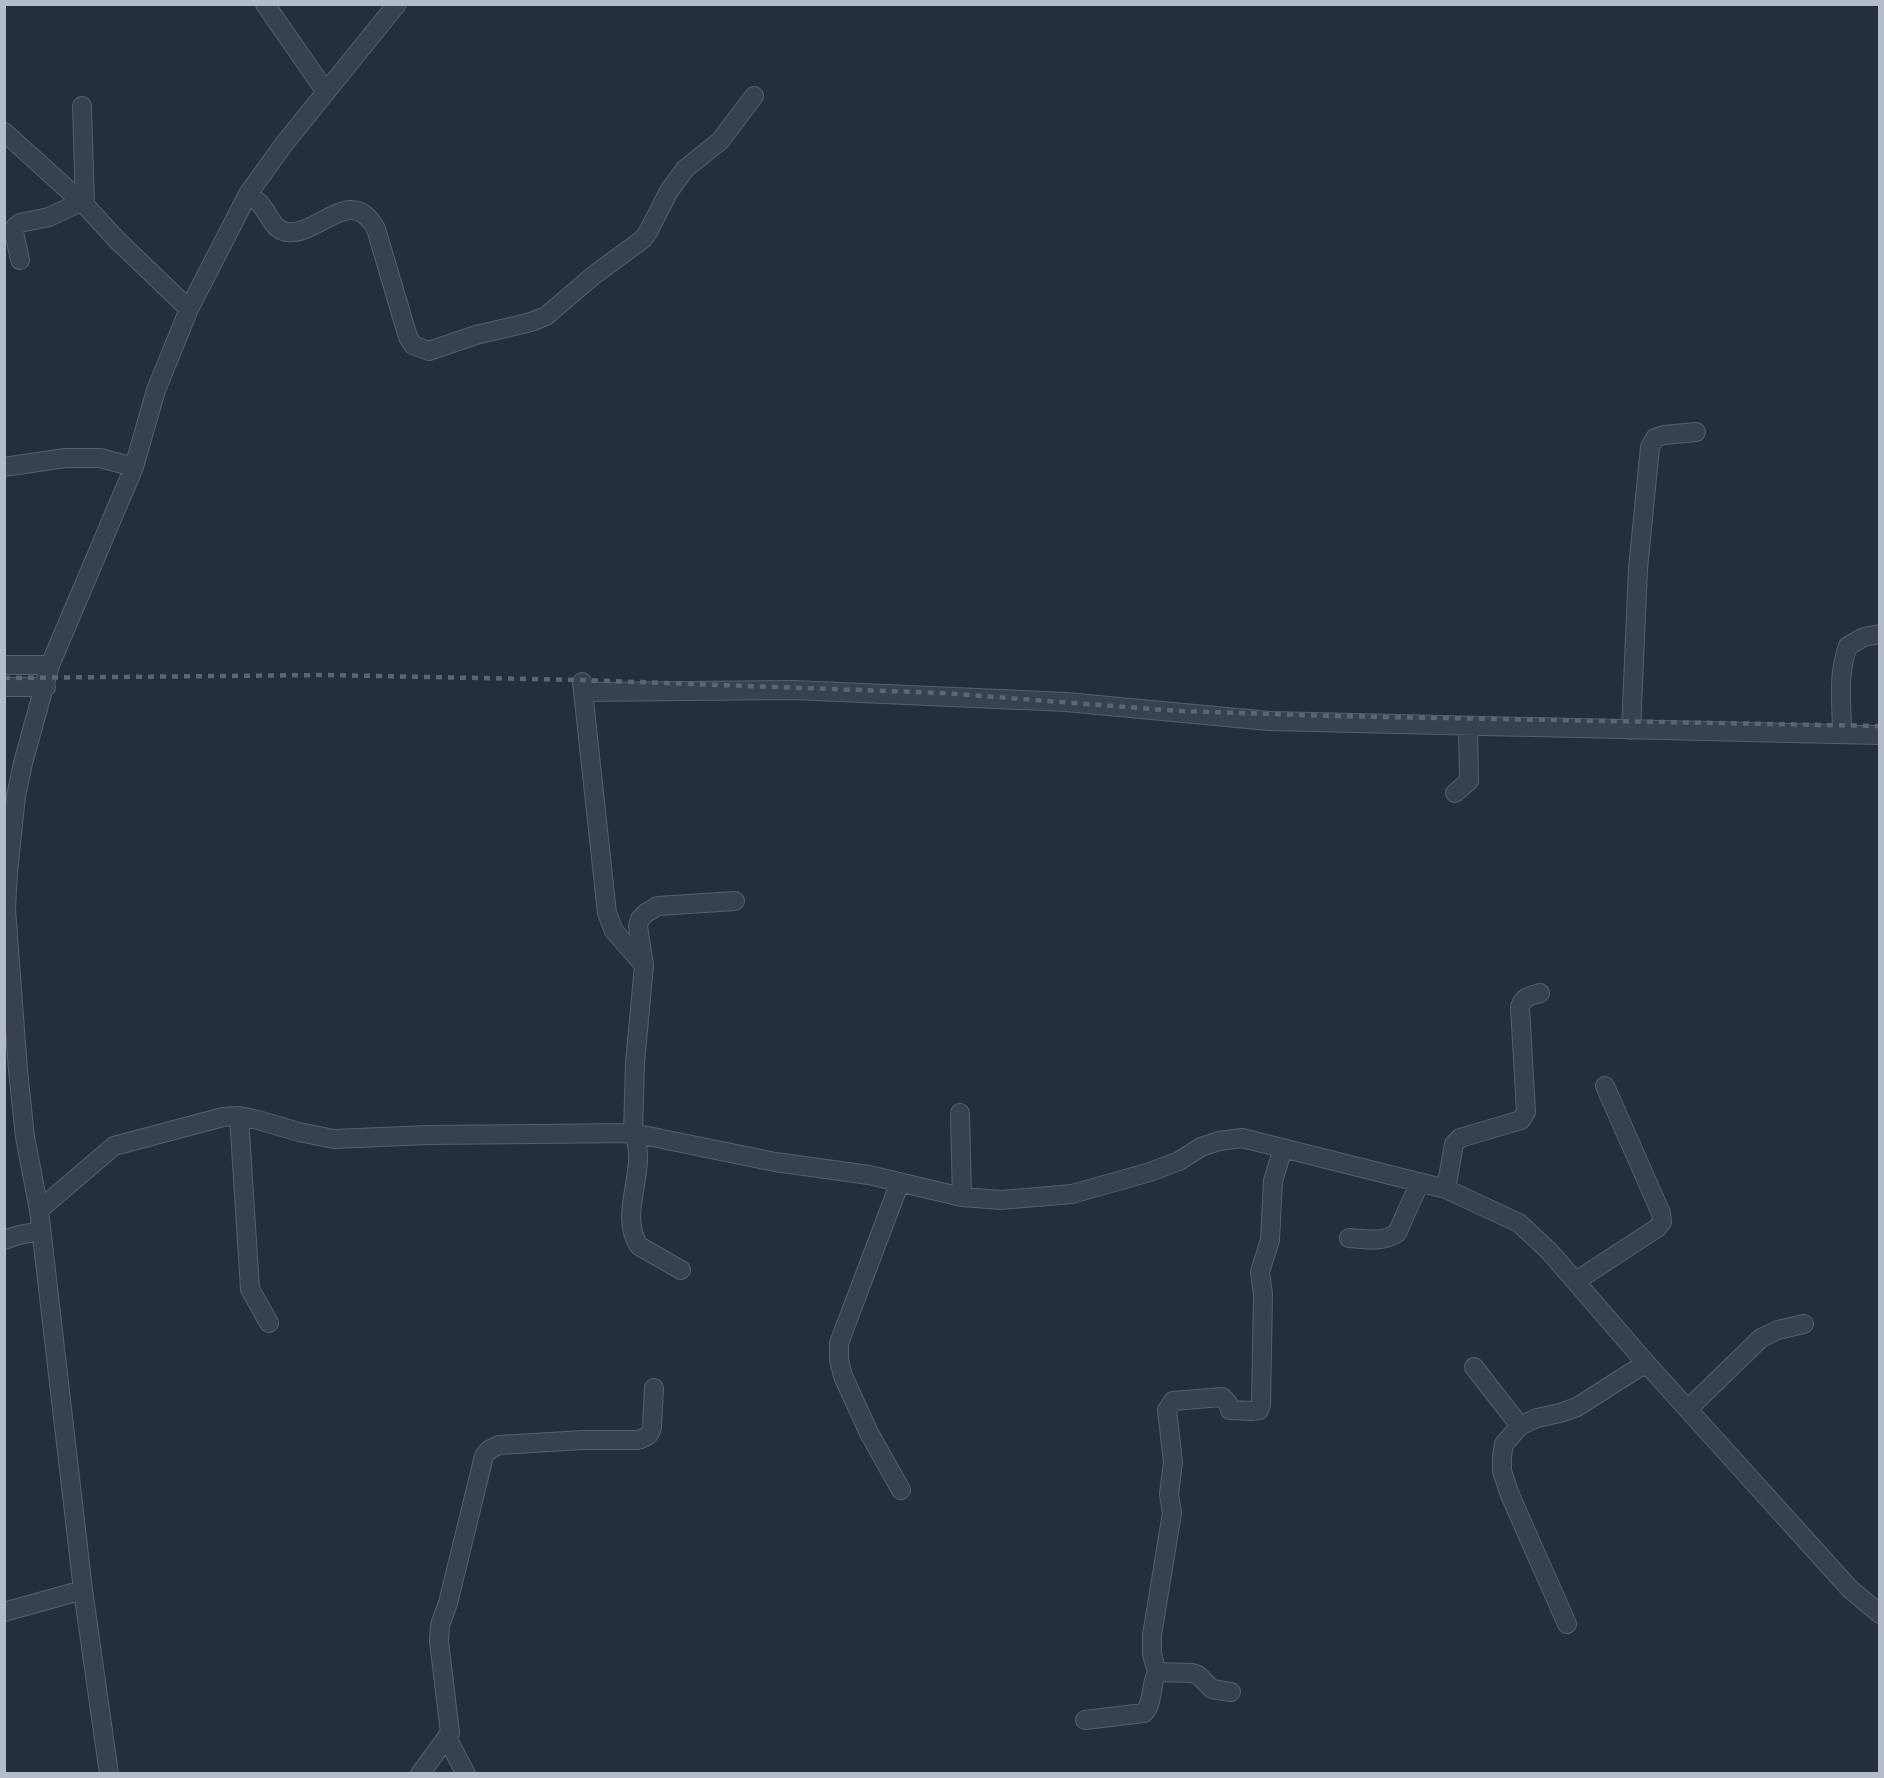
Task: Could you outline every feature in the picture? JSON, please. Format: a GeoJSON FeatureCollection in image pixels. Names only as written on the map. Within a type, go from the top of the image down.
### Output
{"type":"FeatureCollection","features":[{"type":"Feature","properties":{"kind":"street"},"geometry":{"type":"LineString","coordinates":[[265,4],[326,92]]}},
{"type":"Feature","properties":{"kind":"street"},"geometry":{"type":"LineString","coordinates":[[109,1773],[83,1590],[39,1210],[25,1137],[6,909],[16,796],[50,665],[134,467],[156,390],[189,309],[248,194],[284,144],[397,4]]}},
{"type":"Feature","properties":{"kind":"street"},"geometry":{"type":"LineString","coordinates":[[248,194],[260,203],[274,226],[287,232],[294,232],[351,210],[370,218],[376,229],[408,337],[413,345],[423,350],[437,349],[476,335],[531,322],[546,316],[594,275],[637,245],[648,232],[669,191],[685,169],[720,141],[754,96]]}},
{"type":"Feature","properties":{"kind":"street"},"geometry":{"type":"LineString","coordinates":[[82,106],[83,203]]}},
{"type":"Feature","properties":{"kind":"street"},"geometry":{"type":"LineString","coordinates":[[4,132],[83,203],[117,240],[189,309]]}},
{"type":"Feature","properties":{"kind":"street"},"geometry":{"type":"LineString","coordinates":[[20,260],[15,227],[20,223],[49,218],[83,203]]}},
{"type":"Feature","properties":{"kind":"street"},"geometry":{"type":"LineString","coordinates":[[1631,730],[1638,569],[1650,447],[1655,438],[1664,435],[1696,432]]}},
{"type":"Feature","properties":{"kind":"street"},"geometry":{"type":"LineString","coordinates":[[4,467],[65,458],[100,458],[134,467]]}},
{"type":"Feature","properties":{"kind":"street"},"geometry":{"type":"LineString","coordinates":[[1842,734],[1839,689],[1842,661],[1848,646],[1856,640],[1880,634]]}},
{"type":"Feature","properties":{"kind":"street"},"geometry":{"type":"LineString","coordinates":[[4,665],[50,665]]}},
{"type":"Feature","properties":{"kind":"street"},"geometry":{"type":"LineString","coordinates":[[644,965],[614,931],[607,913],[583,686],[794,690],[1066,702],[1269,721],[1880,735]]}},
{"type":"Feature","properties":{"kind":"street"},"geometry":{"type":"LineString","coordinates":[[4,687],[46,687]]}},
{"type":"Feature","properties":{"kind":"street"},"geometry":{"type":"LineString","coordinates":[[1455,793],[1469,781],[1468,726]]}},
{"type":"Feature","properties":{"kind":"street"},"geometry":{"type":"LineString","coordinates":[[681,1270],[639,1246],[634,1240],[631,1226],[637,1166],[637,1141],[633,1133],[635,1063],[644,965],[638,926],[640,919],[646,913],[658,906],[735,901]]}},
{"type":"Feature","properties":{"kind":"street"},"geometry":{"type":"LineString","coordinates":[[1446,1189],[1454,1144],[1460,1138],[1521,1120],[1526,1112],[1520,1007],[1522,1000],[1540,993]]}},
{"type":"Feature","properties":{"kind":"street"},"geometry":{"type":"LineString","coordinates":[[1576,1281],[1657,1228],[1662,1222],[1661,1214],[1605,1086]]}},
{"type":"Feature","properties":{"kind":"street"},"geometry":{"type":"LineString","coordinates":[[960,1113],[962,1197]]}},
{"type":"Feature","properties":{"kind":"street"},"geometry":{"type":"LineString","coordinates":[[39,1210],[114,1146],[203,1121],[239,1116],[299,1132],[334,1138],[633,1133],[775,1162],[900,1182],[962,1197],[1001,1200],[1072,1194],[1150,1172],[1179,1161],[1201,1147],[1218,1141],[1242,1138],[1446,1189],[1519,1223],[1550,1252],[1646,1363],[1850,1589],[1880,1614]]}},
{"type":"Feature","properties":{"kind":"street"},"geometry":{"type":"LineString","coordinates":[[239,1116],[250,1289],[269,1323]]}},
{"type":"Feature","properties":{"kind":"street"},"geometry":{"type":"LineString","coordinates":[[1085,1720],[1144,1713],[1150,1704],[1157,1672],[1152,1654],[1152,1635],[1172,1513],[1169,1494],[1173,1462],[1167,1410],[1173,1401],[1222,1397],[1228,1403],[1230,1410],[1253,1412],[1259,1410],[1261,1405],[1263,1294],[1260,1272],[1270,1240],[1274,1181],[1283,1148]]}},
{"type":"Feature","properties":{"kind":"street"},"geometry":{"type":"LineString","coordinates":[[900,1182],[839,1343],[838,1353],[843,1376],[869,1433],[901,1490]]}},
{"type":"Feature","properties":{"kind":"street"},"geometry":{"type":"LineString","coordinates":[[1349,1238],[1381,1240],[1397,1233],[1420,1182]]}},
{"type":"Feature","properties":{"kind":"street"},"geometry":{"type":"LineString","coordinates":[[4,1240],[40,1231]]}},
{"type":"Feature","properties":{"kind":"street"},"geometry":{"type":"LineString","coordinates":[[1688,1409],[1761,1338],[1778,1330],[1804,1324]]}},
{"type":"Feature","properties":{"kind":"street"},"geometry":{"type":"LineString","coordinates":[[1567,1624],[1510,1495],[1502,1471],[1504,1444],[1520,1426],[1537,1418],[1577,1407],[1646,1363]]}},
{"type":"Feature","properties":{"kind":"street"},"geometry":{"type":"LineString","coordinates":[[1474,1367],[1520,1426]]}},
{"type":"Feature","properties":{"kind":"street"},"geometry":{"type":"LineString","coordinates":[[420,1773],[447,1738],[450,1728],[439,1641],[440,1624],[448,1603],[484,1456],[489,1450],[499,1445],[583,1440],[638,1440],[647,1437],[652,1427],[654,1388]]}},
{"type":"Feature","properties":{"kind":"street"},"geometry":{"type":"LineString","coordinates":[[4,1612],[83,1590]]}},
{"type":"Feature","properties":{"kind":"street"},"geometry":{"type":"LineString","coordinates":[[1157,1672],[1192,1673],[1198,1675],[1212,1689],[1232,1692]]}},
{"type":"Feature","properties":{"kind":"street"},"geometry":{"type":"LineString","coordinates":[[447,1738],[466,1773]]}},
{"type":"Feature","properties":{"kind":"railway"},"geometry":{"type":"LineString","coordinates":[[4,678],[326,675],[581,680],[943,693],[1179,711],[1880,726]]}}]}
